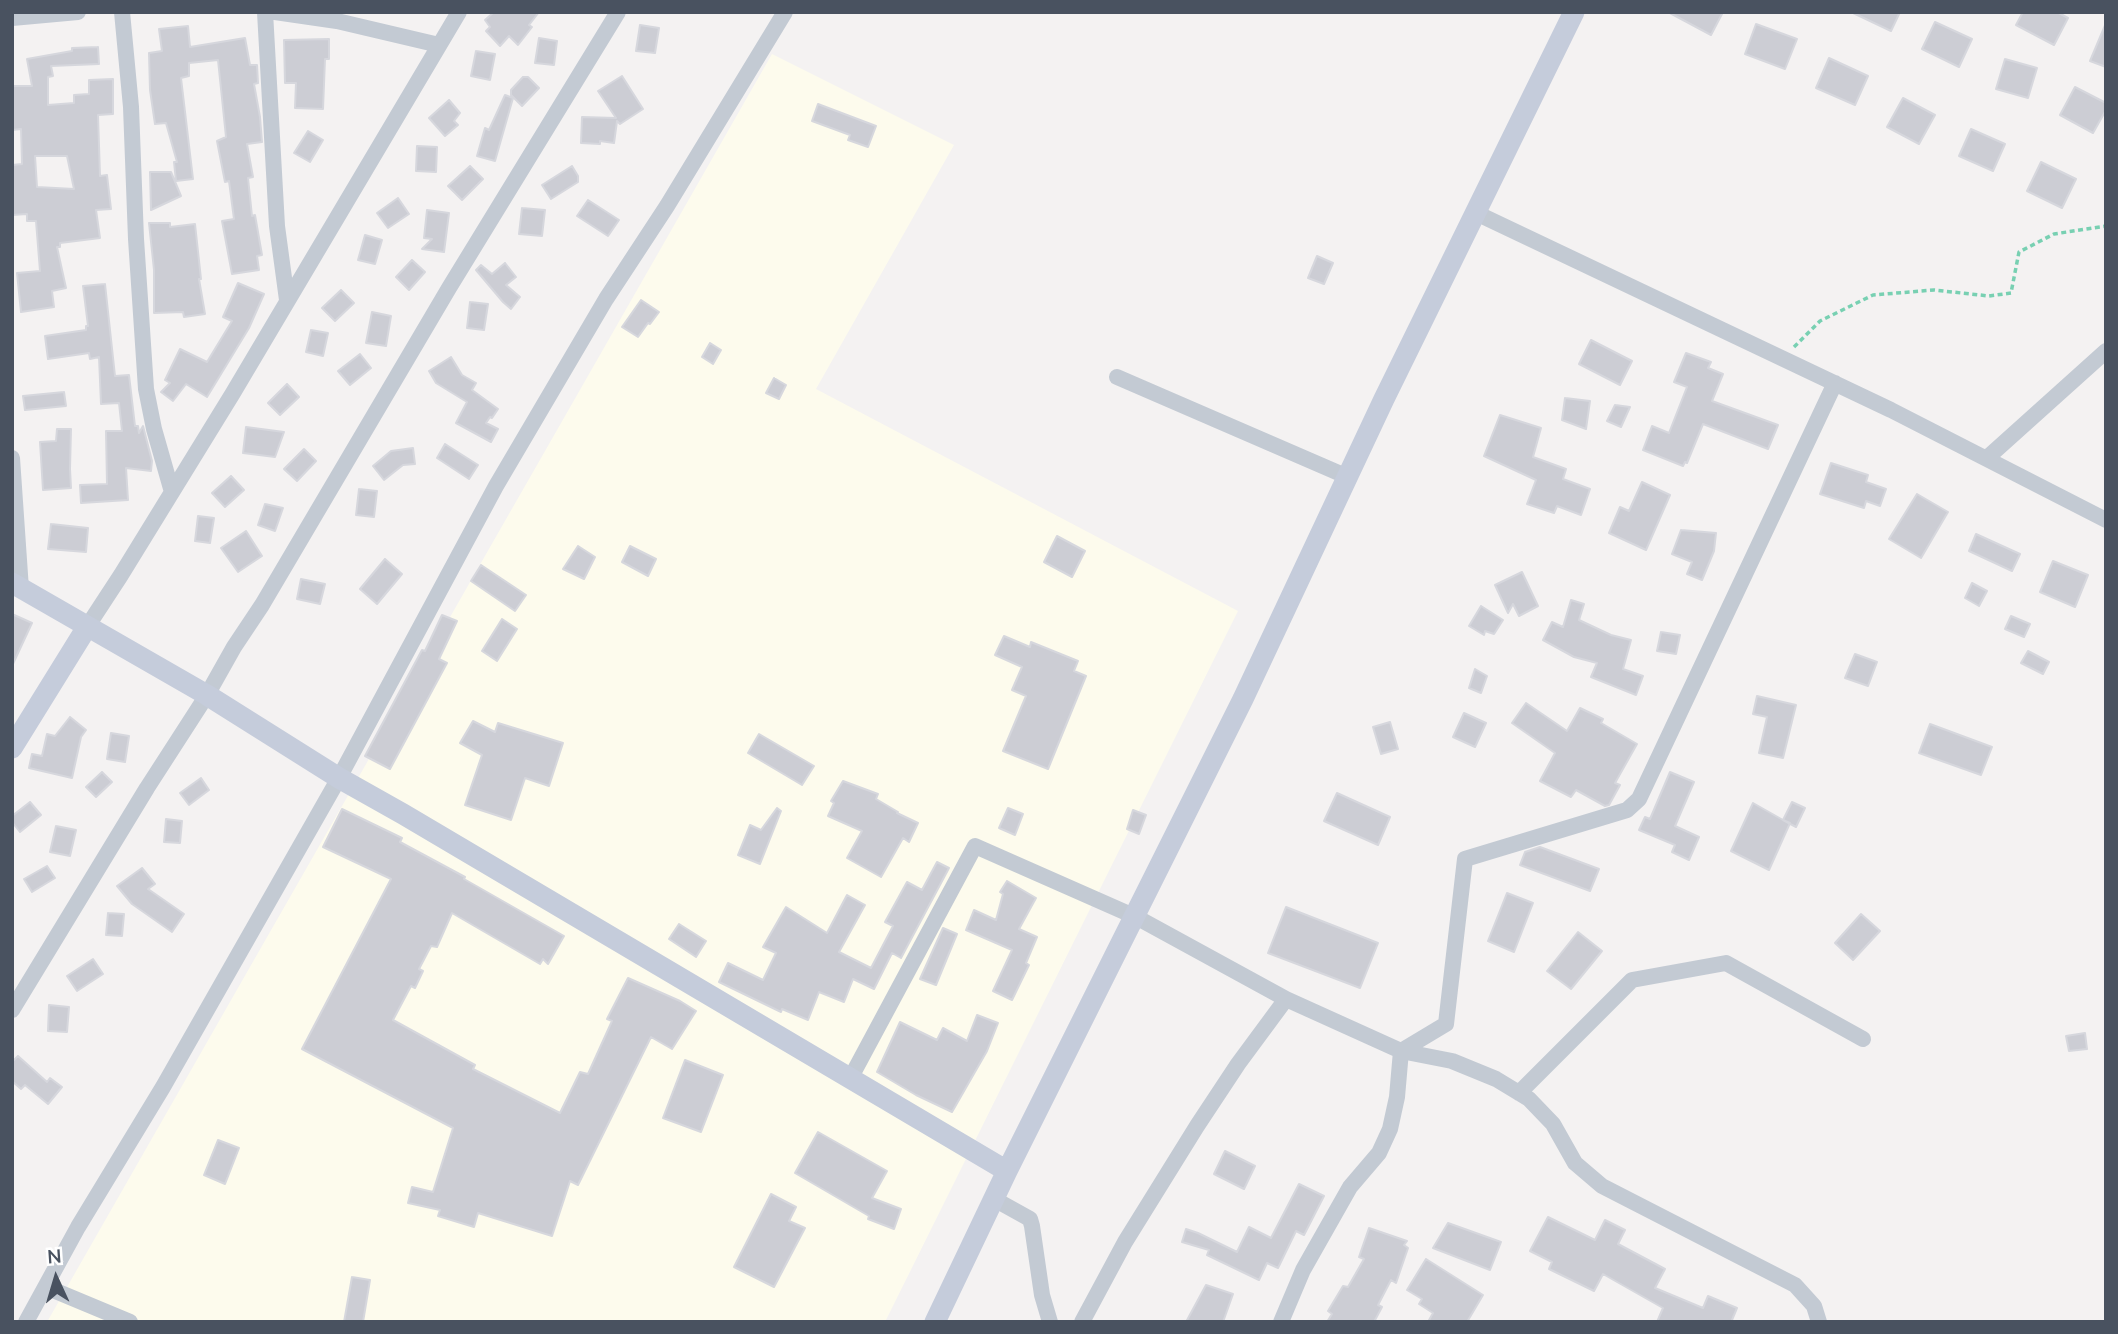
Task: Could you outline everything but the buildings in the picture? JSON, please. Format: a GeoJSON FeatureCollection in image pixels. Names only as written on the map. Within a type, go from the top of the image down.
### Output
{"type":"FeatureCollection","features":[{"type":"Feature","properties":{"kind":"street"},"geometry":{"type":"LineString","coordinates":[[12,18],[78,12]]}},
{"type":"Feature","properties":{"kind":"street"},"geometry":{"type":"LineString","coordinates":[[121,12],[131,107],[146,388],[154,429],[173,492]]}},
{"type":"Feature","properties":{"kind":"street"},"geometry":{"type":"LineString","coordinates":[[265,12],[276,213],[287,300]]}},
{"type":"Feature","properties":{"kind":"street"},"geometry":{"type":"LineString","coordinates":[[275,12],[337,22],[439,45]]}},
{"type":"Feature","properties":{"kind":"street"},"geometry":{"type":"LineString","coordinates":[[12,748],[173,492],[459,12]]}},
{"type":"Feature","properties":{"kind":"street"},"geometry":{"type":"LineString","coordinates":[[12,1010],[207,695],[449,288],[618,12]]}},
{"type":"Feature","properties":{"kind":"street"},"geometry":{"type":"LineString","coordinates":[[26,1322],[78,1227],[163,1087],[339,778],[502,474],[606,299],[667,206],[785,12]]}},
{"type":"Feature","properties":{"kind":"street"},"geometry":{"type":"LineString","coordinates":[[935,1322],[993,1199],[1243,699],[1574,12]]}},
{"type":"Feature","properties":{"kind":"street"},"geometry":{"type":"LineString","coordinates":[[1476,213],[1835,383],[2106,520]]}},
{"type":"Feature","properties":{"kind":"street"},"geometry":{"type":"LineString","coordinates":[[1987,458],[2106,351]]}},
{"type":"Feature","properties":{"kind":"street"},"geometry":{"type":"LineString","coordinates":[[1117,377],[1348,477]]}},
{"type":"Feature","properties":{"kind":"street"},"geometry":{"type":"LineString","coordinates":[[1401,1051],[1446,1024],[1465,859],[1627,810],[1639,799],[1835,383]]}},
{"type":"Feature","properties":{"kind":"street"},"geometry":{"type":"LineString","coordinates":[[12,458],[17,586],[207,695],[339,778],[1007,1171]]}},
{"type":"Feature","properties":{"kind":"street"},"geometry":{"type":"LineString","coordinates":[[850,1079],[975,846],[1136,917],[1286,999],[1401,1051],[1452,1060],[1496,1079],[1529,1099],[1553,1124],[1575,1163],[1602,1186],[1795,1285],[1814,1306],[1819,1322]]}},
{"type":"Feature","properties":{"kind":"street"},"geometry":{"type":"LineString","coordinates":[[1519,1093],[1632,980],[1726,963],[1863,1039]]}},
{"type":"Feature","properties":{"kind":"street"},"geometry":{"type":"LineString","coordinates":[[1082,1322],[1125,1242],[1197,1126],[1286,999]]}},
{"type":"Feature","properties":{"kind":"street"},"geometry":{"type":"LineString","coordinates":[[1281,1322],[1303,1270],[1350,1187],[1379,1153],[1391,1129],[1401,1051]]}},
{"type":"Feature","properties":{"kind":"street"},"geometry":{"type":"LineString","coordinates":[[993,1199],[1030,1219],[1042,1295],[1050,1322]]}},
{"type":"Feature","properties":{"kind":"street"},"geometry":{"type":"LineString","coordinates":[[46,1287],[130,1322]]}},
{"type":"Feature","properties":{"kind":"path"},"geometry":{"type":"LineString","coordinates":[[1782,358],[1820,321],[1873,295],[1934,290],[1989,296],[2011,293],[2019,252],[2054,234],[2106,226]]}},
{"type":"Feature","properties":{"kind":"shaded area"},"geometry":{"type":"Polygon","coordinates":[[[772,54],[954,145],[816,389],[1238,611],[885,1322],[47,1322],[772,54]]]}}]}
